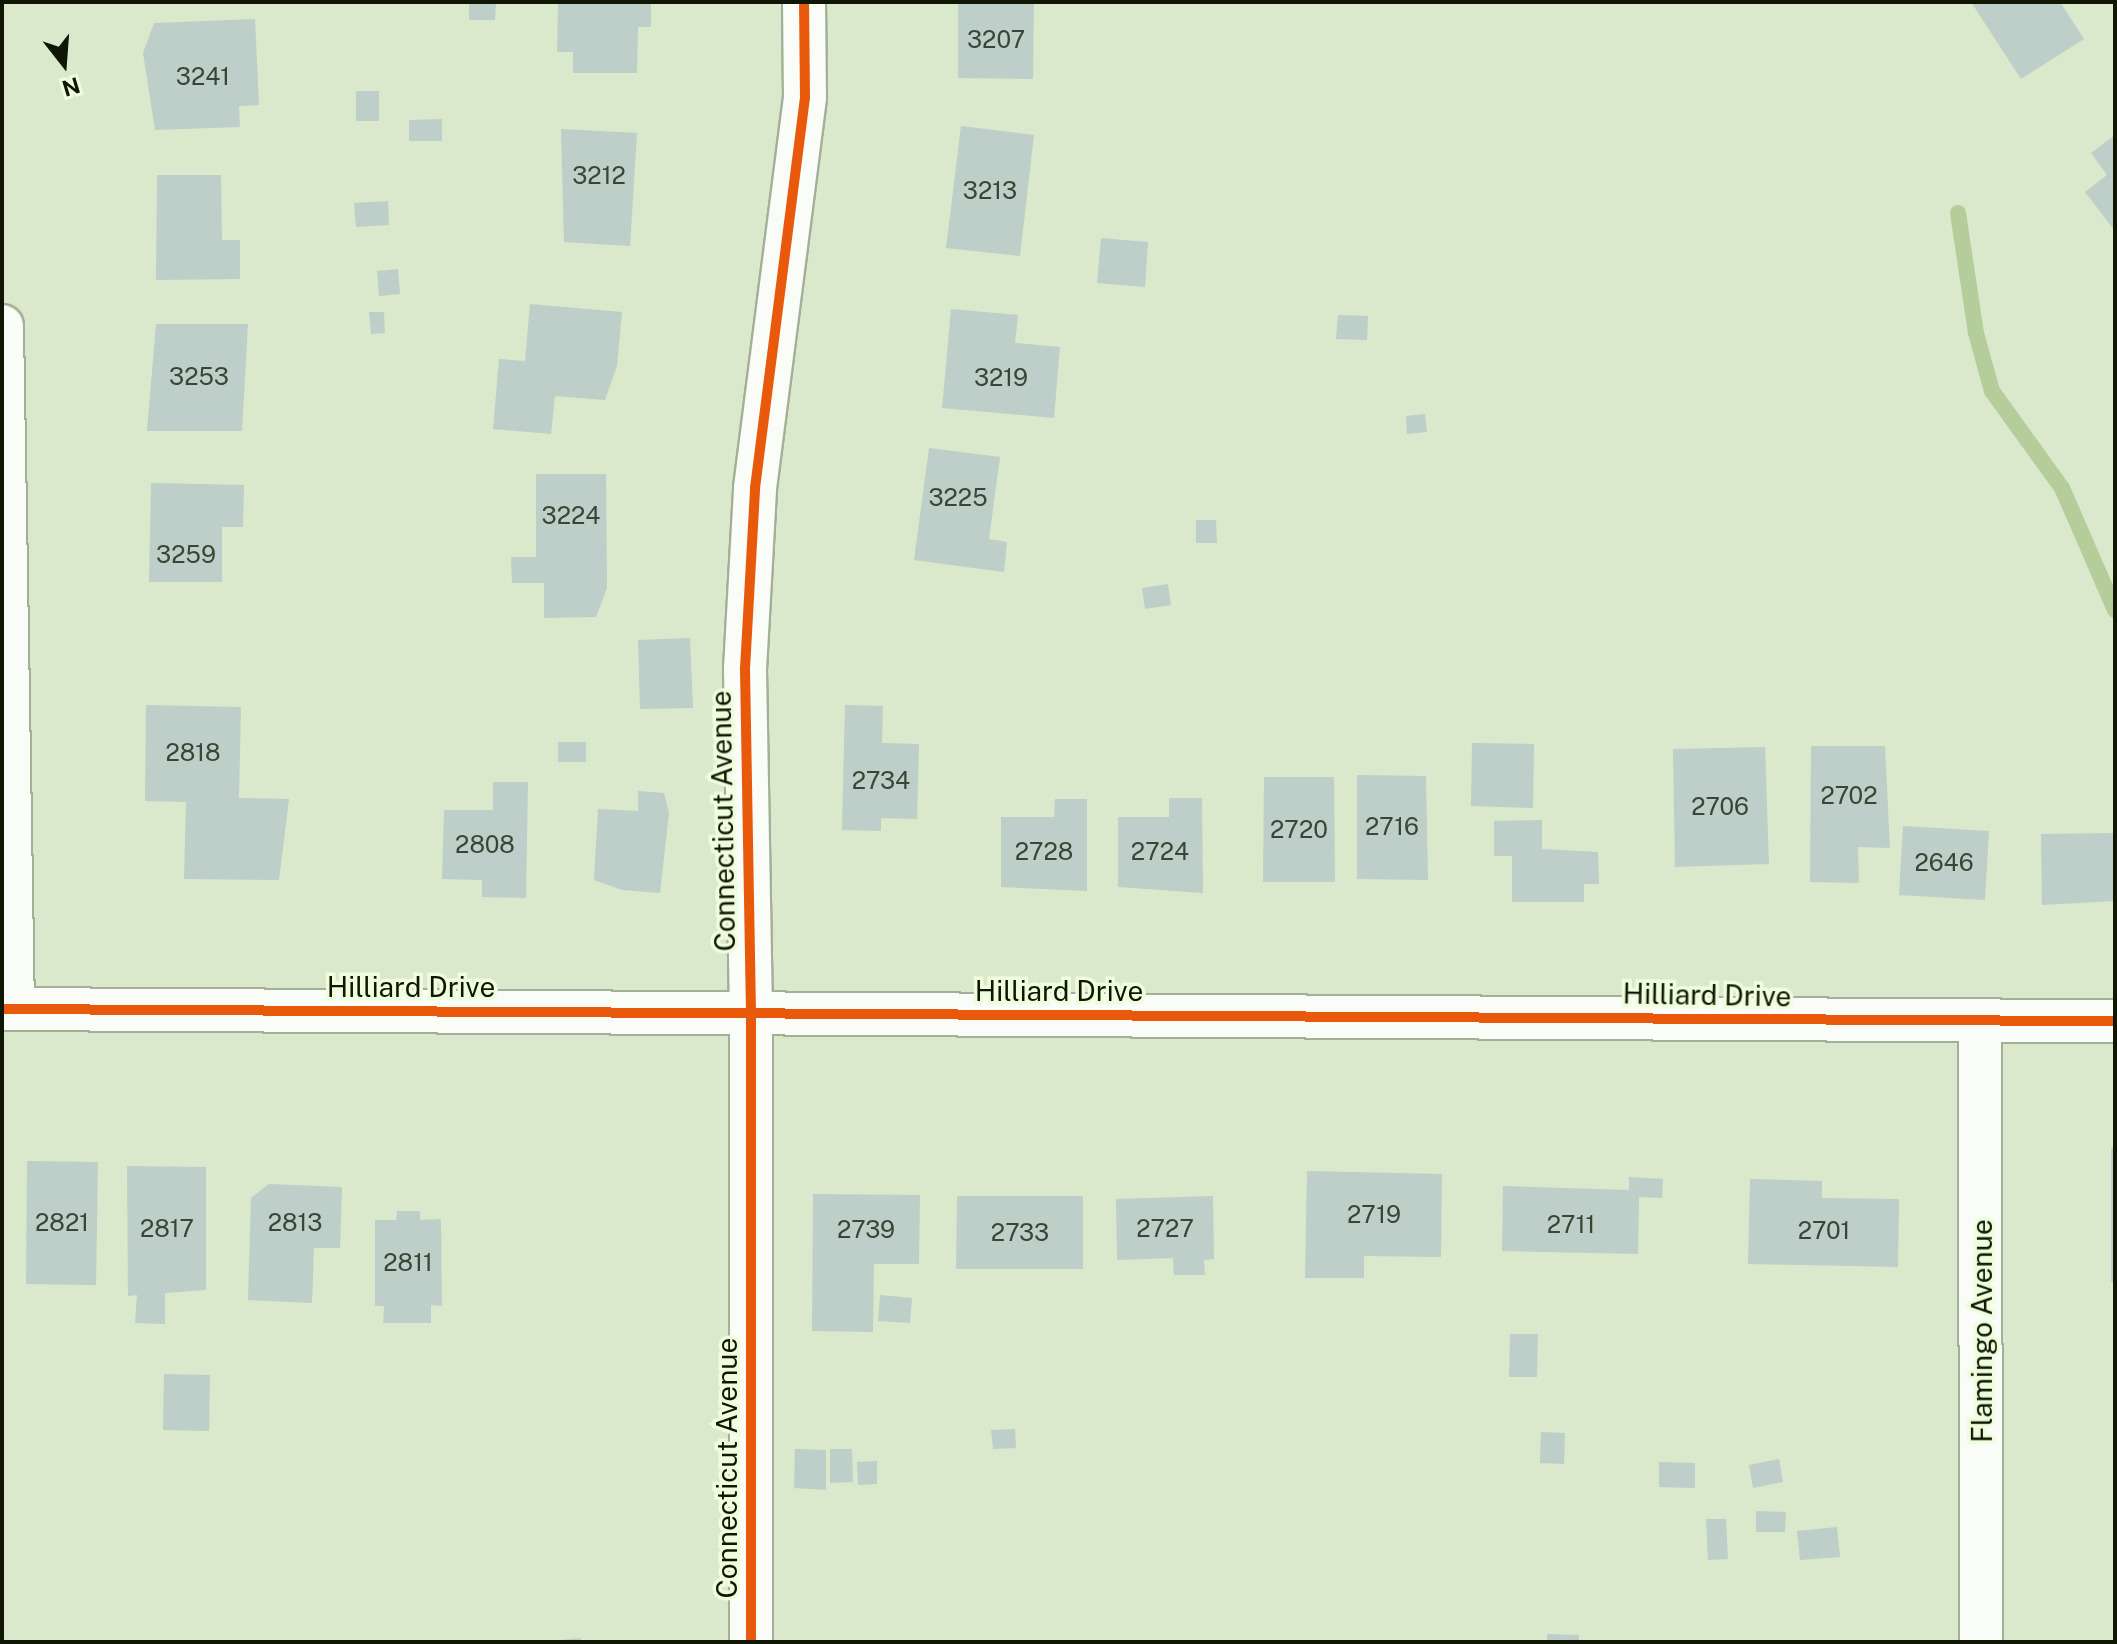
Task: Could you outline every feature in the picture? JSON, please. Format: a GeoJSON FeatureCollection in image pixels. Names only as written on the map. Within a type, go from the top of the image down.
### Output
{"type":"FeatureCollection","features":[{"type":"Feature","properties":{"kind":"street","name":"Connecticut Avenue"},"geometry":{"type":"LineString","coordinates":[[751,1642],[751,1013],[745,669],[755,488],[803,111],[804,2]]}},
{"type":"Feature","properties":{"kind":"street"},"geometry":{"type":"LineString","coordinates":[[2,326],[8,1009]]}},
{"type":"Feature","properties":{"kind":"street","name":"Hilliard Drive"},"geometry":{"type":"LineString","coordinates":[[8,1009],[2115,1021]]}},
{"type":"Feature","properties":{"kind":"street","name":"Flamingo Avenue"},"geometry":{"type":"LineString","coordinates":[[1980,1021],[1981,1642]]}},
{"type":"Feature","properties":{"kind":"building"},"geometry":{"type":"Polygon","coordinates":[[[469,2],[496,2],[495,20],[469,20],[469,2]]]}},
{"type":"Feature","properties":{"kind":"building"},"geometry":{"type":"Polygon","coordinates":[[[558,2],[651,2],[651,27],[638,27],[637,73],[573,73],[573,52],[557,52],[558,2]]]}},
{"type":"Feature","properties":{"kind":"building"},"geometry":{"type":"Polygon","coordinates":[[[958,2],[1034,2],[1033,79],[958,78],[958,2]]]}},
{"type":"Feature","properties":{"kind":"building"},"geometry":{"type":"Polygon","coordinates":[[[1971,2],[2060,2],[2084,39],[2021,79],[1971,2]]]}},
{"type":"Feature","properties":{"kind":"building"},"geometry":{"type":"Polygon","coordinates":[[[255,19],[259,105],[239,106],[240,127],[155,130],[143,53],[154,23],[255,19]]]}},
{"type":"Feature","properties":{"kind":"building"},"geometry":{"type":"Polygon","coordinates":[[[356,91],[379,91],[379,121],[356,121],[356,91]]]}},
{"type":"Feature","properties":{"kind":"building"},"geometry":{"type":"Polygon","coordinates":[[[442,119],[442,141],[409,141],[409,120],[442,119]]]}},
{"type":"Feature","properties":{"kind":"building"},"geometry":{"type":"Polygon","coordinates":[[[961,126],[1034,135],[1020,256],[946,248],[961,126]]]}},
{"type":"Feature","properties":{"kind":"building"},"geometry":{"type":"Polygon","coordinates":[[[561,129],[637,133],[630,246],[564,242],[561,129]]]}},
{"type":"Feature","properties":{"kind":"building"},"geometry":{"type":"Polygon","coordinates":[[[2115,135],[2115,231],[2085,192],[2107,175],[2091,153],[2115,135]]]}},
{"type":"Feature","properties":{"kind":"building"},"geometry":{"type":"Polygon","coordinates":[[[157,175],[221,175],[222,240],[240,240],[240,279],[156,280],[157,175]]]}},
{"type":"Feature","properties":{"kind":"building"},"geometry":{"type":"Polygon","coordinates":[[[388,201],[389,225],[356,227],[354,203],[388,201]]]}},
{"type":"Feature","properties":{"kind":"building"},"geometry":{"type":"Polygon","coordinates":[[[1101,238],[1148,242],[1145,287],[1097,283],[1101,238]]]}},
{"type":"Feature","properties":{"kind":"building"},"geometry":{"type":"Polygon","coordinates":[[[398,269],[400,294],[379,296],[377,271],[398,269]]]}},
{"type":"Feature","properties":{"kind":"building"},"geometry":{"type":"Polygon","coordinates":[[[530,304],[622,312],[617,366],[605,400],[555,396],[551,434],[493,429],[499,359],[525,361],[530,304]]]}},
{"type":"Feature","properties":{"kind":"building"},"geometry":{"type":"Polygon","coordinates":[[[951,309],[1018,315],[1015,343],[1060,347],[1054,418],[942,408],[951,309]]]}},
{"type":"Feature","properties":{"kind":"building"},"geometry":{"type":"Polygon","coordinates":[[[369,312],[384,312],[385,333],[371,334],[369,312]]]}},
{"type":"Feature","properties":{"kind":"building"},"geometry":{"type":"Polygon","coordinates":[[[1338,315],[1368,316],[1367,340],[1336,339],[1338,315]]]}},
{"type":"Feature","properties":{"kind":"building"},"geometry":{"type":"Polygon","coordinates":[[[156,324],[248,324],[242,431],[147,431],[156,324]]]}},
{"type":"Feature","properties":{"kind":"building"},"geometry":{"type":"Polygon","coordinates":[[[1425,414],[1427,432],[1407,434],[1406,416],[1425,414]]]}},
{"type":"Feature","properties":{"kind":"building"},"geometry":{"type":"Polygon","coordinates":[[[929,448],[1000,457],[989,539],[1007,542],[1004,572],[914,560],[929,448]]]}},
{"type":"Feature","properties":{"kind":"building"},"geometry":{"type":"Polygon","coordinates":[[[536,474],[606,474],[607,588],[596,617],[544,618],[544,583],[512,583],[511,557],[536,557],[536,474]]]}},
{"type":"Feature","properties":{"kind":"building"},"geometry":{"type":"Polygon","coordinates":[[[151,483],[244,485],[243,527],[222,527],[222,582],[149,582],[151,483]]]}},
{"type":"Feature","properties":{"kind":"building"},"geometry":{"type":"Polygon","coordinates":[[[1196,520],[1216,520],[1217,543],[1196,543],[1196,520]]]}},
{"type":"Feature","properties":{"kind":"building"},"geometry":{"type":"Polygon","coordinates":[[[1168,584],[1171,605],[1145,609],[1142,588],[1168,584]]]}},
{"type":"Feature","properties":{"kind":"building"},"geometry":{"type":"Polygon","coordinates":[[[690,638],[693,708],[640,709],[638,640],[690,638]]]}},
{"type":"Feature","properties":{"kind":"building"},"geometry":{"type":"Polygon","coordinates":[[[146,705],[241,707],[239,798],[289,799],[279,880],[184,879],[186,802],[145,801],[146,705]]]}},
{"type":"Feature","properties":{"kind":"building"},"geometry":{"type":"Polygon","coordinates":[[[845,705],[883,706],[882,743],[919,744],[917,819],[881,818],[881,831],[842,830],[845,705]]]}},
{"type":"Feature","properties":{"kind":"building"},"geometry":{"type":"Polygon","coordinates":[[[558,742],[586,742],[586,762],[558,762],[558,742]]]}},
{"type":"Feature","properties":{"kind":"building"},"geometry":{"type":"Polygon","coordinates":[[[1472,743],[1534,744],[1533,808],[1471,806],[1472,743]]]}},
{"type":"Feature","properties":{"kind":"building"},"geometry":{"type":"Polygon","coordinates":[[[1811,746],[1885,746],[1890,848],[1858,847],[1859,883],[1810,882],[1811,746]]]}},
{"type":"Feature","properties":{"kind":"building"},"geometry":{"type":"Polygon","coordinates":[[[1765,747],[1769,864],[1675,867],[1673,749],[1765,747]]]}},
{"type":"Feature","properties":{"kind":"building"},"geometry":{"type":"Polygon","coordinates":[[[1357,775],[1426,776],[1428,880],[1357,879],[1357,775]]]}},
{"type":"Feature","properties":{"kind":"building"},"geometry":{"type":"Polygon","coordinates":[[[1264,777],[1334,777],[1335,882],[1263,882],[1264,777]]]}},
{"type":"Feature","properties":{"kind":"building"},"geometry":{"type":"Polygon","coordinates":[[[493,782],[528,782],[526,898],[482,897],[482,880],[442,879],[444,810],[493,810],[493,782]]]}},
{"type":"Feature","properties":{"kind":"building"},"geometry":{"type":"Polygon","coordinates":[[[638,791],[664,793],[669,813],[660,893],[622,890],[594,880],[598,809],[638,811],[638,791]]]}},
{"type":"Feature","properties":{"kind":"building"},"geometry":{"type":"Polygon","coordinates":[[[1169,798],[1202,798],[1203,893],[1118,887],[1118,817],[1169,817],[1169,798]]]}},
{"type":"Feature","properties":{"kind":"building"},"geometry":{"type":"Polygon","coordinates":[[[1055,799],[1087,799],[1087,891],[1001,887],[1001,817],[1054,817],[1055,799]]]}},
{"type":"Feature","properties":{"kind":"building"},"geometry":{"type":"Polygon","coordinates":[[[1542,820],[1542,849],[1598,852],[1599,884],[1584,884],[1584,902],[1512,902],[1512,856],[1494,856],[1494,821],[1542,820]]]}},
{"type":"Feature","properties":{"kind":"building"},"geometry":{"type":"Polygon","coordinates":[[[1903,826],[1989,831],[1985,900],[1899,895],[1903,826]]]}},
{"type":"Feature","properties":{"kind":"building"},"geometry":{"type":"Polygon","coordinates":[[[2115,833],[2115,901],[2042,905],[2041,834],[2115,833]]]}},
{"type":"Feature","properties":{"kind":"building"},"geometry":{"type":"Polygon","coordinates":[[[2115,1147],[2115,1282],[2111,1282],[2111,1148],[2115,1147]]]}},
{"type":"Feature","properties":{"kind":"building"},"geometry":{"type":"Polygon","coordinates":[[[27,1161],[98,1162],[96,1285],[26,1284],[27,1161]]]}},
{"type":"Feature","properties":{"kind":"building"},"geometry":{"type":"Polygon","coordinates":[[[127,1166],[206,1167],[206,1290],[165,1293],[165,1324],[135,1323],[137,1295],[128,1296],[127,1166]]]}},
{"type":"Feature","properties":{"kind":"building"},"geometry":{"type":"Polygon","coordinates":[[[1307,1171],[1442,1174],[1441,1257],[1364,1256],[1364,1278],[1305,1278],[1307,1171]]]}},
{"type":"Feature","properties":{"kind":"building"},"geometry":{"type":"Polygon","coordinates":[[[1629,1177],[1663,1179],[1662,1198],[1639,1197],[1638,1254],[1502,1251],[1503,1186],[1629,1190],[1629,1177]]]}},
{"type":"Feature","properties":{"kind":"building"},"geometry":{"type":"Polygon","coordinates":[[[1750,1179],[1822,1181],[1822,1198],[1899,1199],[1898,1267],[1748,1264],[1750,1179]]]}},
{"type":"Feature","properties":{"kind":"building"},"geometry":{"type":"Polygon","coordinates":[[[269,1184],[342,1187],[340,1248],[314,1248],[312,1303],[248,1300],[251,1198],[269,1184]]]}},
{"type":"Feature","properties":{"kind":"building"},"geometry":{"type":"Polygon","coordinates":[[[813,1194],[920,1195],[919,1264],[874,1264],[873,1332],[812,1331],[813,1194]]]}},
{"type":"Feature","properties":{"kind":"building"},"geometry":{"type":"Polygon","coordinates":[[[957,1196],[1083,1196],[1083,1269],[956,1269],[957,1196]]]}},
{"type":"Feature","properties":{"kind":"building"},"geometry":{"type":"Polygon","coordinates":[[[1213,1196],[1214,1259],[1204,1260],[1205,1275],[1174,1275],[1173,1258],[1117,1260],[1116,1199],[1213,1196]]]}},
{"type":"Feature","properties":{"kind":"building"},"geometry":{"type":"Polygon","coordinates":[[[397,1211],[420,1211],[420,1220],[441,1219],[442,1306],[431,1305],[431,1323],[383,1323],[384,1306],[375,1306],[375,1220],[396,1220],[397,1211]]]}},
{"type":"Feature","properties":{"kind":"building"},"geometry":{"type":"Polygon","coordinates":[[[880,1295],[912,1298],[910,1323],[878,1321],[880,1295]]]}},
{"type":"Feature","properties":{"kind":"building"},"geometry":{"type":"Polygon","coordinates":[[[1510,1334],[1538,1334],[1537,1377],[1509,1377],[1510,1334]]]}},
{"type":"Feature","properties":{"kind":"building"},"geometry":{"type":"Polygon","coordinates":[[[164,1374],[210,1375],[209,1431],[163,1430],[164,1374]]]}},
{"type":"Feature","properties":{"kind":"building"},"geometry":{"type":"Polygon","coordinates":[[[1015,1429],[1016,1448],[993,1449],[991,1430],[1015,1429]]]}},
{"type":"Feature","properties":{"kind":"building"},"geometry":{"type":"Polygon","coordinates":[[[1541,1432],[1565,1433],[1564,1464],[1540,1463],[1541,1432]]]}},
{"type":"Feature","properties":{"kind":"building"},"geometry":{"type":"Polygon","coordinates":[[[795,1449],[826,1450],[826,1490],[794,1488],[795,1449]]]}},
{"type":"Feature","properties":{"kind":"building"},"geometry":{"type":"Polygon","coordinates":[[[830,1449],[852,1449],[853,1482],[830,1483],[830,1449]]]}},
{"type":"Feature","properties":{"kind":"building"},"geometry":{"type":"Polygon","coordinates":[[[1779,1459],[1783,1482],[1753,1488],[1749,1465],[1779,1459]]]}},
{"type":"Feature","properties":{"kind":"building"},"geometry":{"type":"Polygon","coordinates":[[[877,1461],[877,1484],[858,1485],[857,1462],[877,1461]]]}},
{"type":"Feature","properties":{"kind":"building"},"geometry":{"type":"Polygon","coordinates":[[[1659,1462],[1695,1463],[1695,1488],[1659,1487],[1659,1462]]]}},
{"type":"Feature","properties":{"kind":"building"},"geometry":{"type":"Polygon","coordinates":[[[1756,1511],[1786,1512],[1785,1532],[1756,1532],[1756,1511]]]}},
{"type":"Feature","properties":{"kind":"building"},"geometry":{"type":"Polygon","coordinates":[[[1706,1519],[1726,1519],[1728,1559],[1708,1560],[1706,1519]]]}},
{"type":"Feature","properties":{"kind":"building"},"geometry":{"type":"Polygon","coordinates":[[[1837,1527],[1840,1557],[1800,1560],[1797,1531],[1837,1527]]]}},
{"type":"Feature","properties":{"kind":"building"},"geometry":{"type":"Polygon","coordinates":[[[1547,1634],[1579,1635],[1579,1642],[1547,1642],[1547,1634]]]}},
{"type":"Feature","properties":{"kind":"building"},"geometry":{"type":"Polygon","coordinates":[[[581,1638],[581,1642],[560,1642],[560,1640],[581,1638]]]}},
{"type":"Feature","properties":{"kind":"waterway"},"geometry":{"type":"LineString","coordinates":[[1958,213],[1976,333],[1992,391],[2062,488],[2115,610]]}},
{"type":"Feature","properties":{"kind":"cycle path"},"geometry":{"type":"LineString","coordinates":[[751,1642],[751,1013],[745,669],[755,488],[805,97],[804,2]]}},
{"type":"Feature","properties":{"kind":"cycle path"},"geometry":{"type":"LineString","coordinates":[[2,1009],[2115,1021]]}}]}
